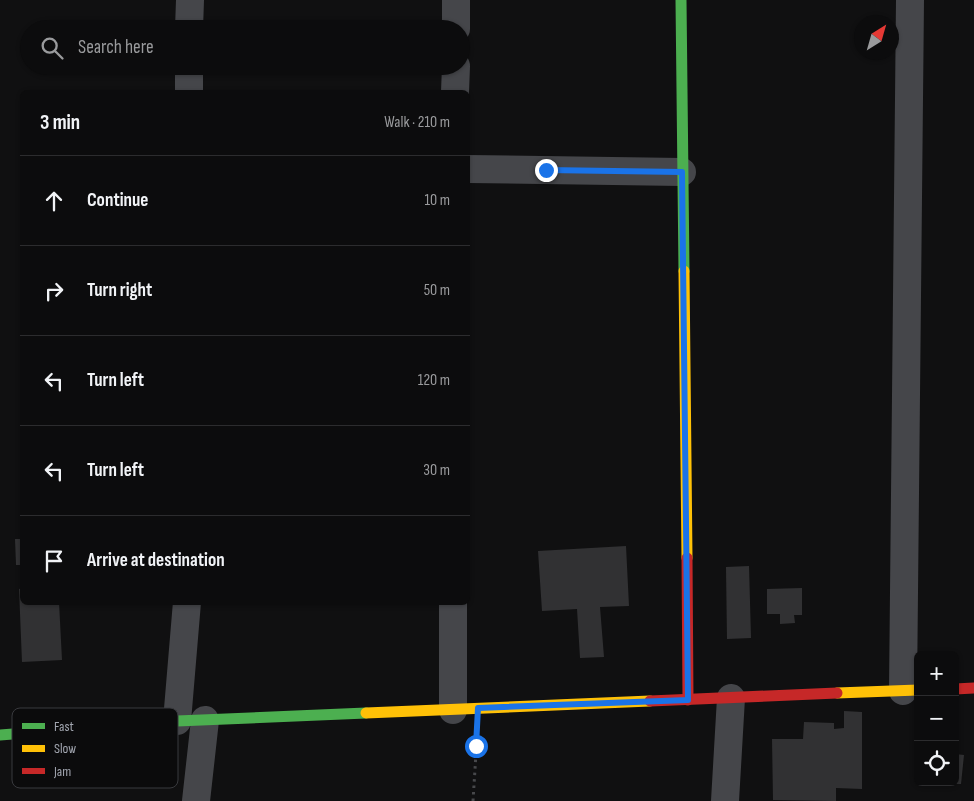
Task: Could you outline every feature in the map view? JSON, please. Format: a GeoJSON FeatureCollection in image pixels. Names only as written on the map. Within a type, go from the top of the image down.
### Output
{"type":"FeatureCollection","features":[{"type":"Feature","properties":{"kind":"street"},"geometry":{"type":"LineString","coordinates":[[189,20],[190,0]]}},
{"type":"Feature","properties":{"kind":"street"},"geometry":{"type":"LineString","coordinates":[[456,0],[456,20]]}},
{"type":"Feature","properties":{"kind":"street"},"geometry":{"type":"LineString","coordinates":[[680,0],[688,700]]}},
{"type":"Feature","properties":{"kind":"street"},"geometry":{"type":"LineString","coordinates":[[178,721],[910,691],[910,0]]}},
{"type":"Feature","properties":{"kind":"street"},"geometry":{"type":"LineString","coordinates":[[189,75],[189,90]]}},
{"type":"Feature","properties":{"kind":"street"},"geometry":{"type":"LineString","coordinates":[[456,75],[456,90]]}},
{"type":"Feature","properties":{"kind":"street"},"geometry":{"type":"LineString","coordinates":[[470,169],[682,172]]}},
{"type":"Feature","properties":{"kind":"street"},"geometry":{"type":"LineString","coordinates":[[177,708],[187,605]]}},
{"type":"Feature","properties":{"kind":"street"},"geometry":{"type":"LineString","coordinates":[[454,605],[466,709]]}},
{"type":"Feature","properties":{"kind":"street"},"geometry":{"type":"LineString","coordinates":[[959,689],[974,688]]}},
{"type":"Feature","properties":{"kind":"street"},"geometry":{"type":"LineString","coordinates":[[725,801],[731,698]]}},
{"type":"Feature","properties":{"kind":"street"},"geometry":{"type":"LineString","coordinates":[[196,801],[205,720]]}},
{"type":"Feature","properties":{"kind":"path"},"geometry":{"type":"LineString","coordinates":[[466,709],[473,801]]}},
{"type":"Feature","properties":{"kind":"building"},"geometry":{"type":"Polygon","coordinates":[[[15,539],[20,539],[20,565],[16,565],[15,539]]]}},
{"type":"Feature","properties":{"kind":"building"},"geometry":{"type":"Polygon","coordinates":[[[626,546],[629,606],[600,607],[604,657],[580,658],[577,609],[542,611],[538,551],[626,546]]]}},
{"type":"Feature","properties":{"kind":"building"},"geometry":{"type":"Polygon","coordinates":[[[749,566],[751,638],[727,639],[726,567],[749,566]]]}},
{"type":"Feature","properties":{"kind":"building"},"geometry":{"type":"Polygon","coordinates":[[[802,588],[802,615],[794,615],[795,623],[780,624],[780,614],[767,614],[767,589],[802,588]]]}},
{"type":"Feature","properties":{"kind":"building"},"geometry":{"type":"Polygon","coordinates":[[[19,589],[20,605],[59,605],[62,660],[22,662],[19,589]]]}},
{"type":"Feature","properties":{"kind":"building"},"geometry":{"type":"Polygon","coordinates":[[[844,711],[862,712],[862,789],[836,788],[836,801],[773,800],[772,739],[803,739],[804,722],[834,723],[834,729],[844,728],[844,711]]]}},
{"type":"Feature","properties":{"kind":"building"},"geometry":{"type":"Polygon","coordinates":[[[959,754],[964,755],[961,784],[959,784],[959,754]]]}},
{"type":"Feature","properties":{"kind":"traffic: fast"},"geometry":{"type":"LineString","coordinates":[[681,0],[684,271]]}},
{"type":"Feature","properties":{"kind":"traffic: fast"},"geometry":{"type":"LineString","coordinates":[[178,721],[366,713]]}},
{"type":"Feature","properties":{"kind":"traffic: fast"},"geometry":{"type":"LineString","coordinates":[[0,735],[12,734]]}},
{"type":"Feature","properties":{"kind":"traffic: slow"},"geometry":{"type":"LineString","coordinates":[[684,271],[687,558]]}},
{"type":"Feature","properties":{"kind":"traffic: slow"},"geometry":{"type":"LineString","coordinates":[[837,693],[914,690]]}},
{"type":"Feature","properties":{"kind":"traffic: slow"},"geometry":{"type":"LineString","coordinates":[[366,713],[650,701]]}},
{"type":"Feature","properties":{"kind":"traffic: jam"},"geometry":{"type":"LineString","coordinates":[[687,558],[688,700]]}},
{"type":"Feature","properties":{"kind":"traffic: jam"},"geometry":{"type":"LineString","coordinates":[[959,689],[974,688]]}},
{"type":"Feature","properties":{"kind":"traffic: jam"},"geometry":{"type":"LineString","coordinates":[[650,701],[837,693]]}},
{"type":"Feature","properties":{"kind":"route"},"geometry":{"type":"LineString","coordinates":[[476,746],[478,708],[688,700],[682,172],[546,170]]}}]}
